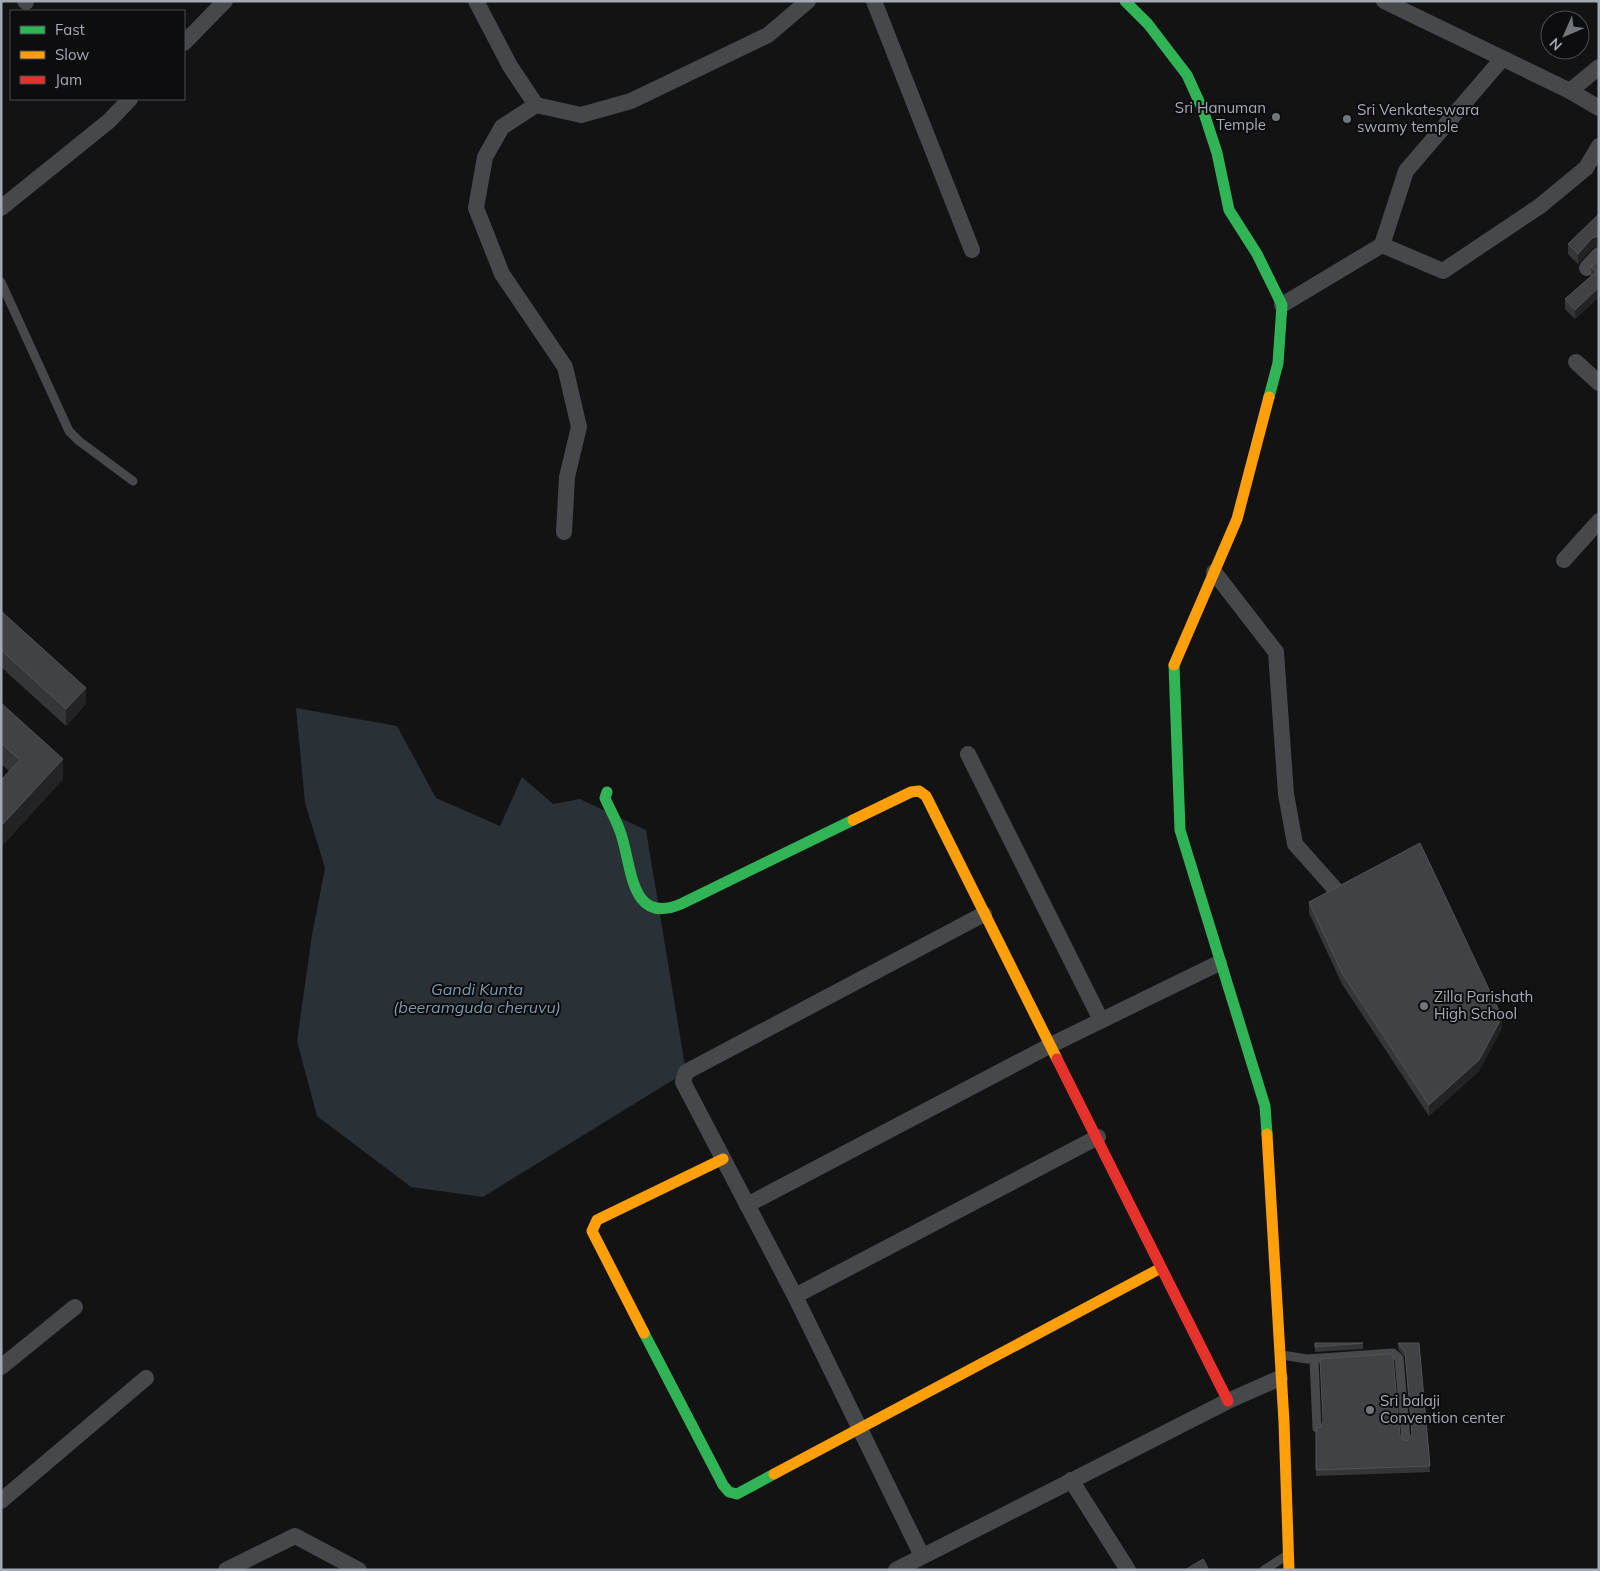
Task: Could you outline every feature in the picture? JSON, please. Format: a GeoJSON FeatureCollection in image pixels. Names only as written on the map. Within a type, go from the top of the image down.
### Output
{"type":"FeatureCollection","features":[{"type":"Feature","properties":{"kind":"street"},"geometry":{"type":"LineString","coordinates":[[185,42],[225,1]]}},
{"type":"Feature","properties":{"kind":"street"},"geometry":{"type":"LineString","coordinates":[[476,1],[510,66],[536,105],[581,115],[630,101],[768,35],[808,1]]}},
{"type":"Feature","properties":{"kind":"street"},"geometry":{"type":"LineString","coordinates":[[874,1],[972,250]]}},
{"type":"Feature","properties":{"kind":"street"},"geometry":{"type":"LineString","coordinates":[[1125,1],[1148,24],[1187,75],[1203,110],[1217,153],[1229,210],[1257,254],[1282,305],[1278,363],[1237,519],[1174,666],[1180,830],[1219,963],[1265,1106],[1284,1422],[1289,1570]]}},
{"type":"Feature","properties":{"kind":"street"},"geometry":{"type":"LineString","coordinates":[[1384,1],[1570,91],[1599,108]]}},
{"type":"Feature","properties":{"kind":"street"},"geometry":{"type":"LineString","coordinates":[[1282,305],[1382,245],[1406,171],[1502,58]]}},
{"type":"Feature","properties":{"kind":"street"},"geometry":{"type":"LineString","coordinates":[[1570,91],[1599,67]]}},
{"type":"Feature","properties":{"kind":"street"},"geometry":{"type":"LineString","coordinates":[[1,208],[109,120],[129,100]]}},
{"type":"Feature","properties":{"kind":"street"},"geometry":{"type":"LineString","coordinates":[[536,105],[502,127],[486,158],[476,208],[502,274],[565,367],[579,427],[567,477],[564,532]]}},
{"type":"Feature","properties":{"kind":"street"},"geometry":{"type":"LineString","coordinates":[[1382,245],[1443,272],[1540,206],[1586,168],[1599,146]]}},
{"type":"Feature","properties":{"kind":"street"},"geometry":{"type":"LineString","coordinates":[[1587,268],[1599,255]]}},
{"type":"Feature","properties":{"kind":"street"},"geometry":{"type":"LineString","coordinates":[[1576,362],[1599,383]]}},
{"type":"Feature","properties":{"kind":"street"},"geometry":{"type":"LineString","coordinates":[[1564,560],[1599,522]]}},
{"type":"Feature","properties":{"kind":"street"},"geometry":{"type":"LineString","coordinates":[[1214,572],[1276,652],[1286,794],[1295,844],[1335,889]]}},
{"type":"Feature","properties":{"kind":"street"},"geometry":{"type":"LineString","coordinates":[[968,754],[1101,1020]]}},
{"type":"Feature","properties":{"kind":"street"},"geometry":{"type":"LineString","coordinates":[[607,792],[605,798],[620,833],[626,858],[639,891],[643,900],[651,908],[658,910],[681,904],[911,792],[919,791],[926,796],[1098,1137],[1228,1401]]}},
{"type":"Feature","properties":{"kind":"street"},"geometry":{"type":"LineString","coordinates":[[922,1556],[795,1296],[683,1082],[686,1072],[984,914]]}},
{"type":"Feature","properties":{"kind":"street"},"geometry":{"type":"LineString","coordinates":[[747,1205],[1051,1045],[1219,963]]}},
{"type":"Feature","properties":{"kind":"street"},"geometry":{"type":"LineString","coordinates":[[795,1296],[1098,1137]]}},
{"type":"Feature","properties":{"kind":"street"},"geometry":{"type":"LineString","coordinates":[[723,1158],[597,1220],[592,1231],[722,1485],[729,1492],[738,1494],[1161,1268]]}},
{"type":"Feature","properties":{"kind":"street"},"geometry":{"type":"LineString","coordinates":[[1,1367],[75,1307]]}},
{"type":"Feature","properties":{"kind":"street"},"geometry":{"type":"LineString","coordinates":[[1,1501],[146,1378]]}},
{"type":"Feature","properties":{"kind":"street"},"geometry":{"type":"LineString","coordinates":[[896,1570],[1228,1401],[1280,1378]]}},
{"type":"Feature","properties":{"kind":"street"},"geometry":{"type":"LineString","coordinates":[[1072,1480],[1128,1570]]}},
{"type":"Feature","properties":{"kind":"street"},"geometry":{"type":"LineString","coordinates":[[226,1570],[295,1536],[359,1570]]}},
{"type":"Feature","properties":{"kind":"lane"},"geometry":{"type":"LineString","coordinates":[[1,282],[69,431],[79,441],[133,481]]}},
{"type":"Feature","properties":{"kind":"lane"},"geometry":{"type":"LineString","coordinates":[[1279,1354],[1314,1359],[1386,1352],[1393,1353],[1399,1358],[1406,1440]]}},
{"type":"Feature","properties":{"kind":"lane"},"geometry":{"type":"LineString","coordinates":[[1314,1359],[1317,1428]]}},
{"type":"Feature","properties":{"kind":"lane"},"geometry":{"type":"LineString","coordinates":[[1264,1570],[1289,1554]]}},
{"type":"Feature","properties":{"kind":"water","name":"Gandi Kunta (beeramguda cheruvu)"},"geometry":{"type":"Polygon","coordinates":[[[296,708],[397,726],[436,798],[500,826],[522,777],[553,804],[580,799],[646,830],[686,1072],[483,1197],[411,1187],[317,1116],[297,1041],[312,935],[325,868],[305,803],[296,708]]]}},
{"type":"Feature","properties":{"kind":"building"},"geometry":{"type":"Polygon","coordinates":[[[1599,214],[1599,236],[1592,238],[1578,254],[1568,244],[1599,214]]]}},
{"type":"Feature","properties":{"kind":"building"},"geometry":{"type":"Polygon","coordinates":[[[1599,259],[1599,287],[1575,310],[1565,299],[1596,272],[1591,267],[1599,259]]]}},
{"type":"Feature","properties":{"kind":"building"},"geometry":{"type":"Polygon","coordinates":[[[1,611],[86,688],[66,709],[1,650],[1,611]]]}},
{"type":"Feature","properties":{"kind":"building"},"geometry":{"type":"Polygon","coordinates":[[[1,703],[63,759],[1,826],[1,780],[20,760],[1,743],[1,703]]]}},
{"type":"Feature","properties":{"kind":"building","name":"Zilla Parishath High School"},"geometry":{"type":"Polygon","coordinates":[[[1420,843],[1502,1017],[1479,1060],[1429,1105],[1342,973],[1309,902],[1420,843]]]}},
{"type":"Feature","properties":{"kind":"building"},"geometry":{"type":"Polygon","coordinates":[[[1315,1343],[1363,1343],[1315,1347],[1315,1343]]]}},
{"type":"Feature","properties":{"kind":"building","name":"Sri balaji Convention center"},"geometry":{"type":"Polygon","coordinates":[[[1398,1343],[1419,1343],[1430,1466],[1316,1470],[1316,1428],[1321,1427],[1323,1422],[1320,1359],[1391,1354],[1393,1356],[1400,1435],[1403,1440],[1407,1441],[1412,1434],[1405,1352],[1398,1343]]]}},
{"type":"Feature","properties":{"kind":"building"},"geometry":{"type":"Polygon","coordinates":[[[1203,1559],[1209,1570],[1185,1570],[1203,1559]]]}},
{"type":"Feature","properties":{"kind":"traffic: fast"},"geometry":{"type":"LineString","coordinates":[[1125,1],[1148,24],[1187,75],[1203,110],[1217,153],[1229,210],[1257,254],[1282,305],[1278,363],[1269,397]]}},
{"type":"Feature","properties":{"kind":"traffic: fast"},"geometry":{"type":"LineString","coordinates":[[1174,665],[1180,830],[1265,1106],[1267,1134]]}},
{"type":"Feature","properties":{"kind":"traffic: fast"},"geometry":{"type":"LineString","coordinates":[[607,792],[605,798],[618,825],[636,889],[643,900],[652,907],[664,909],[681,904],[853,820]]}},
{"type":"Feature","properties":{"kind":"traffic: fast"},"geometry":{"type":"LineString","coordinates":[[644,1333],[723,1485],[729,1492],[737,1494],[774,1474]]}},
{"type":"Feature","properties":{"kind":"traffic: slow"},"geometry":{"type":"LineString","coordinates":[[1174,665],[1237,519],[1269,397]]}},
{"type":"Feature","properties":{"kind":"traffic: slow"},"geometry":{"type":"LineString","coordinates":[[853,820],[911,792],[919,791],[926,796],[1057,1059]]}},
{"type":"Feature","properties":{"kind":"traffic: slow"},"geometry":{"type":"LineString","coordinates":[[1267,1134],[1284,1422],[1289,1570]]}},
{"type":"Feature","properties":{"kind":"traffic: slow"},"geometry":{"type":"LineString","coordinates":[[644,1333],[592,1231],[597,1220],[723,1159]]}},
{"type":"Feature","properties":{"kind":"traffic: slow"},"geometry":{"type":"LineString","coordinates":[[774,1474],[1161,1268]]}},
{"type":"Feature","properties":{"kind":"traffic: jam"},"geometry":{"type":"LineString","coordinates":[[1057,1059],[1228,1401]]}},
{"type":"Feature","properties":{"kind":"place","name":"Sri Hanuman Temple"},"geometry":{"type":"Point","coordinates":[1276,117]}},
{"type":"Feature","properties":{"kind":"place","name":"Sri Venkateswara swamy temple"},"geometry":{"type":"Point","coordinates":[1347,119]}},
{"type":"Feature","properties":{"kind":"place","name":"Zilla Parishath High School"},"geometry":{"type":"Point","coordinates":[1424,1006]}},
{"type":"Feature","properties":{"kind":"place","name":"Sri balaji Convention center"},"geometry":{"type":"Point","coordinates":[1370,1410]}}]}
